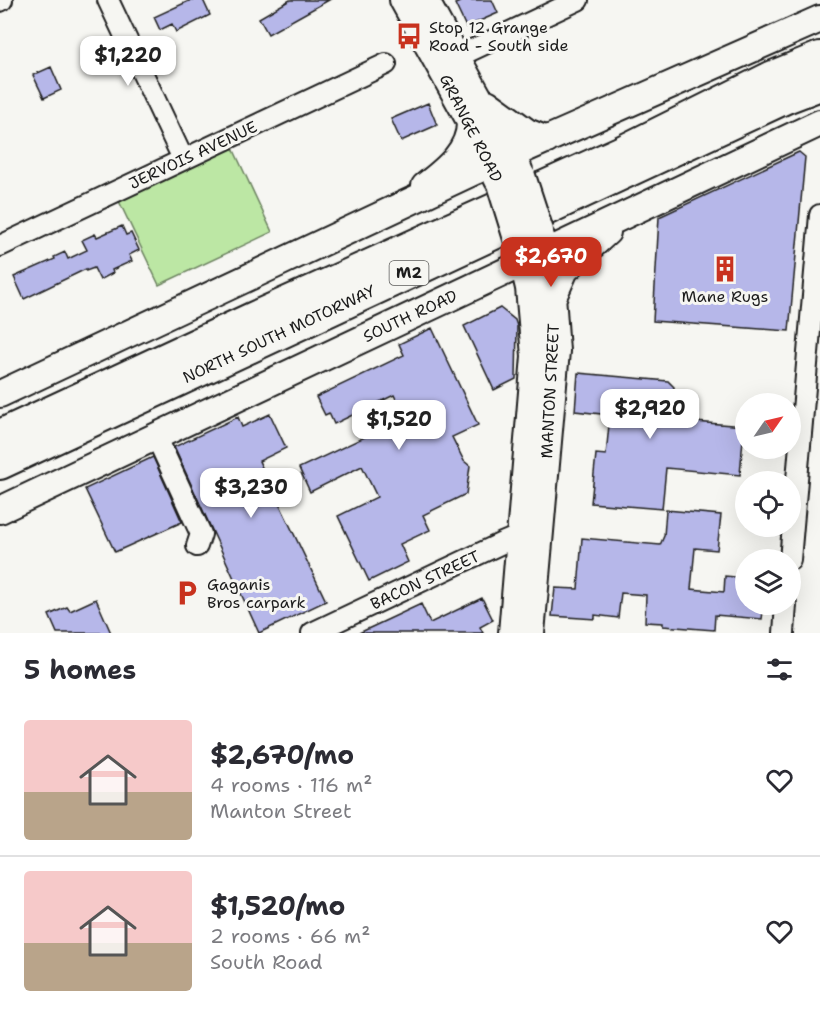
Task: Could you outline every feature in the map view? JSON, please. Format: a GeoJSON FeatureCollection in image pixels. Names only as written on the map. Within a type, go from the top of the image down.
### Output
{"type":"FeatureCollection","features":[{"type":"Feature","properties":{"kind":"highway","name":"NORTH SOUTH MOTORWAY"},"geometry":{"type":"LineString","coordinates":[[0,435],[316,288],[620,152],[771,77],[820,57]]}},
{"type":"Feature","properties":{"kind":"highway","name":"NORTH SOUTH MOTORWAY"},"geometry":{"type":"LineString","coordinates":[[0,464],[786,98],[820,85]]}},
{"type":"Feature","properties":{"kind":"main road","name":"GRANGE ROAD"},"geometry":{"type":"LineString","coordinates":[[403,0],[475,109],[507,171],[532,247]]}},
{"type":"Feature","properties":{"kind":"main road","name":"GRANGE ROAD"},"geometry":{"type":"LineString","coordinates":[[424,0],[457,57],[475,109]]}},
{"type":"Feature","properties":{"kind":"main road"},"geometry":{"type":"LineString","coordinates":[[0,394],[402,205],[507,171],[548,140],[820,19]]}},
{"type":"Feature","properties":{"kind":"main road"},"geometry":{"type":"LineString","coordinates":[[402,205],[463,150],[469,139],[475,109],[548,140]]}},
{"type":"Feature","properties":{"kind":"main road","name":"SOUTH ROAD"},"geometry":{"type":"LineString","coordinates":[[0,510],[480,282],[532,247],[628,213],[818,129]]}},
{"type":"Feature","properties":{"kind":"main road"},"geometry":{"type":"LineString","coordinates":[[552,297],[559,279],[568,266],[628,213]]}},
{"type":"Feature","properties":{"kind":"main road","name":"MANTON STREET"},"geometry":{"type":"LineString","coordinates":[[512,633],[530,537],[555,368],[552,297],[532,247]]}},
{"type":"Feature","properties":{"kind":"main road","name":"MANTON STREET"},"geometry":{"type":"LineString","coordinates":[[531,633],[530,537],[534,374],[532,247]]}},
{"type":"Feature","properties":{"kind":"main road"},"geometry":{"type":"LineString","coordinates":[[480,282],[495,285],[509,292],[533,321]]}},
{"type":"Feature","properties":{"kind":"street"},"geometry":{"type":"LineString","coordinates":[[108,0],[183,159]]}},
{"type":"Feature","properties":{"kind":"street"},"geometry":{"type":"LineString","coordinates":[[457,57],[578,0]]}},
{"type":"Feature","properties":{"kind":"street","name":"JERVOIS AVENUE"},"geometry":{"type":"LineString","coordinates":[[0,246],[386,64]]}},
{"type":"Feature","properties":{"kind":"street"},"geometry":{"type":"LineString","coordinates":[[791,549],[820,215]]}},
{"type":"Feature","properties":{"kind":"street"},"geometry":{"type":"LineString","coordinates":[[156,436],[201,534],[197,546]]}},
{"type":"Feature","properties":{"kind":"street","name":"BACON STREET"},"geometry":{"type":"LineString","coordinates":[[312,633],[530,537]]}},
{"type":"Feature","properties":{"kind":"street"},"geometry":{"type":"LineString","coordinates":[[784,633],[785,615]]}},
{"type":"Feature","properties":{"kind":"green space"},"geometry":{"type":"Polygon","coordinates":[[[232,146],[272,232],[159,285],[118,199],[232,146]]]}},
{"type":"Feature","properties":{"kind":"building"},"geometry":{"type":"Polygon","coordinates":[[[191,0],[203,0],[210,15],[176,32],[172,24],[160,30],[154,17],[191,0]]]}},
{"type":"Feature","properties":{"kind":"building"},"geometry":{"type":"Polygon","coordinates":[[[290,0],[329,0],[268,34],[259,18],[290,0]]]}},
{"type":"Feature","properties":{"kind":"building"},"geometry":{"type":"Polygon","coordinates":[[[465,0],[492,0],[498,13],[466,27],[455,4],[465,0]]]}},
{"type":"Feature","properties":{"kind":"building"},"geometry":{"type":"Polygon","coordinates":[[[51,67],[61,90],[44,98],[33,75],[51,67]]]}},
{"type":"Feature","properties":{"kind":"building"},"geometry":{"type":"Polygon","coordinates":[[[428,103],[437,125],[401,141],[391,119],[428,103]]]}},
{"type":"Feature","properties":{"kind":"building","name":"Mane Rugs"},"geometry":{"type":"Polygon","coordinates":[[[799,152],[805,157],[789,331],[653,321],[659,217],[799,152]]]}},
{"type":"Feature","properties":{"kind":"building"},"geometry":{"type":"Polygon","coordinates":[[[122,226],[126,235],[131,233],[139,250],[129,255],[132,261],[112,270],[113,273],[100,280],[94,268],[86,271],[86,269],[24,299],[14,277],[55,259],[54,257],[65,252],[68,259],[87,250],[82,240],[95,234],[97,237],[122,226]]]}},
{"type":"Feature","properties":{"kind":"building"},"geometry":{"type":"Polygon","coordinates":[[[500,308],[515,320],[517,326],[516,379],[494,390],[464,326],[500,308]]]}},
{"type":"Feature","properties":{"kind":"building"},"geometry":{"type":"Polygon","coordinates":[[[432,328],[478,425],[452,437],[464,461],[470,466],[466,494],[423,515],[430,530],[400,544],[408,562],[369,581],[338,516],[377,497],[362,466],[310,492],[299,468],[405,418],[394,395],[334,424],[329,413],[325,415],[316,397],[404,355],[399,344],[432,328]]]}},
{"type":"Feature","properties":{"kind":"building"},"geometry":{"type":"Polygon","coordinates":[[[578,373],[668,381],[674,387],[670,420],[735,425],[735,459],[741,459],[740,471],[735,471],[735,475],[666,468],[662,509],[591,503],[596,454],[606,455],[610,415],[575,411],[578,373]]]}},
{"type":"Feature","properties":{"kind":"building"},"geometry":{"type":"Polygon","coordinates":[[[270,414],[286,448],[259,461],[326,601],[259,633],[174,447],[238,417],[242,427],[270,414]]]}},
{"type":"Feature","properties":{"kind":"building"},"geometry":{"type":"Polygon","coordinates":[[[153,457],[182,522],[115,552],[85,489],[153,457]]]}},
{"type":"Feature","properties":{"kind":"building"},"geometry":{"type":"Polygon","coordinates":[[[666,510],[721,515],[717,550],[695,548],[691,589],[724,592],[725,576],[735,577],[735,615],[763,615],[762,619],[715,615],[714,630],[663,626],[663,623],[645,622],[646,595],[621,593],[618,618],[595,615],[595,619],[552,616],[555,588],[578,589],[582,538],[660,545],[664,536],[666,510]]]}},
{"type":"Feature","properties":{"kind":"building"},"geometry":{"type":"Polygon","coordinates":[[[482,598],[493,620],[480,627],[483,633],[359,633],[421,604],[430,623],[482,598]]]}},
{"type":"Feature","properties":{"kind":"building"},"geometry":{"type":"Polygon","coordinates":[[[96,599],[111,633],[57,633],[49,615],[67,607],[70,611],[96,599]]]}},
{"type":"Feature","properties":{"kind":"place","name":"Stop 12 Grange Road - South side"},"geometry":{"type":"Point","coordinates":[409,36]}},
{"type":"Feature","properties":{"kind":"place","name":"Mane Rugs"},"geometry":{"type":"Point","coordinates":[725,269]}},
{"type":"Feature","properties":{"kind":"place","name":"Gaganis Bros carpark"},"geometry":{"type":"Point","coordinates":[187,593]}}]}
